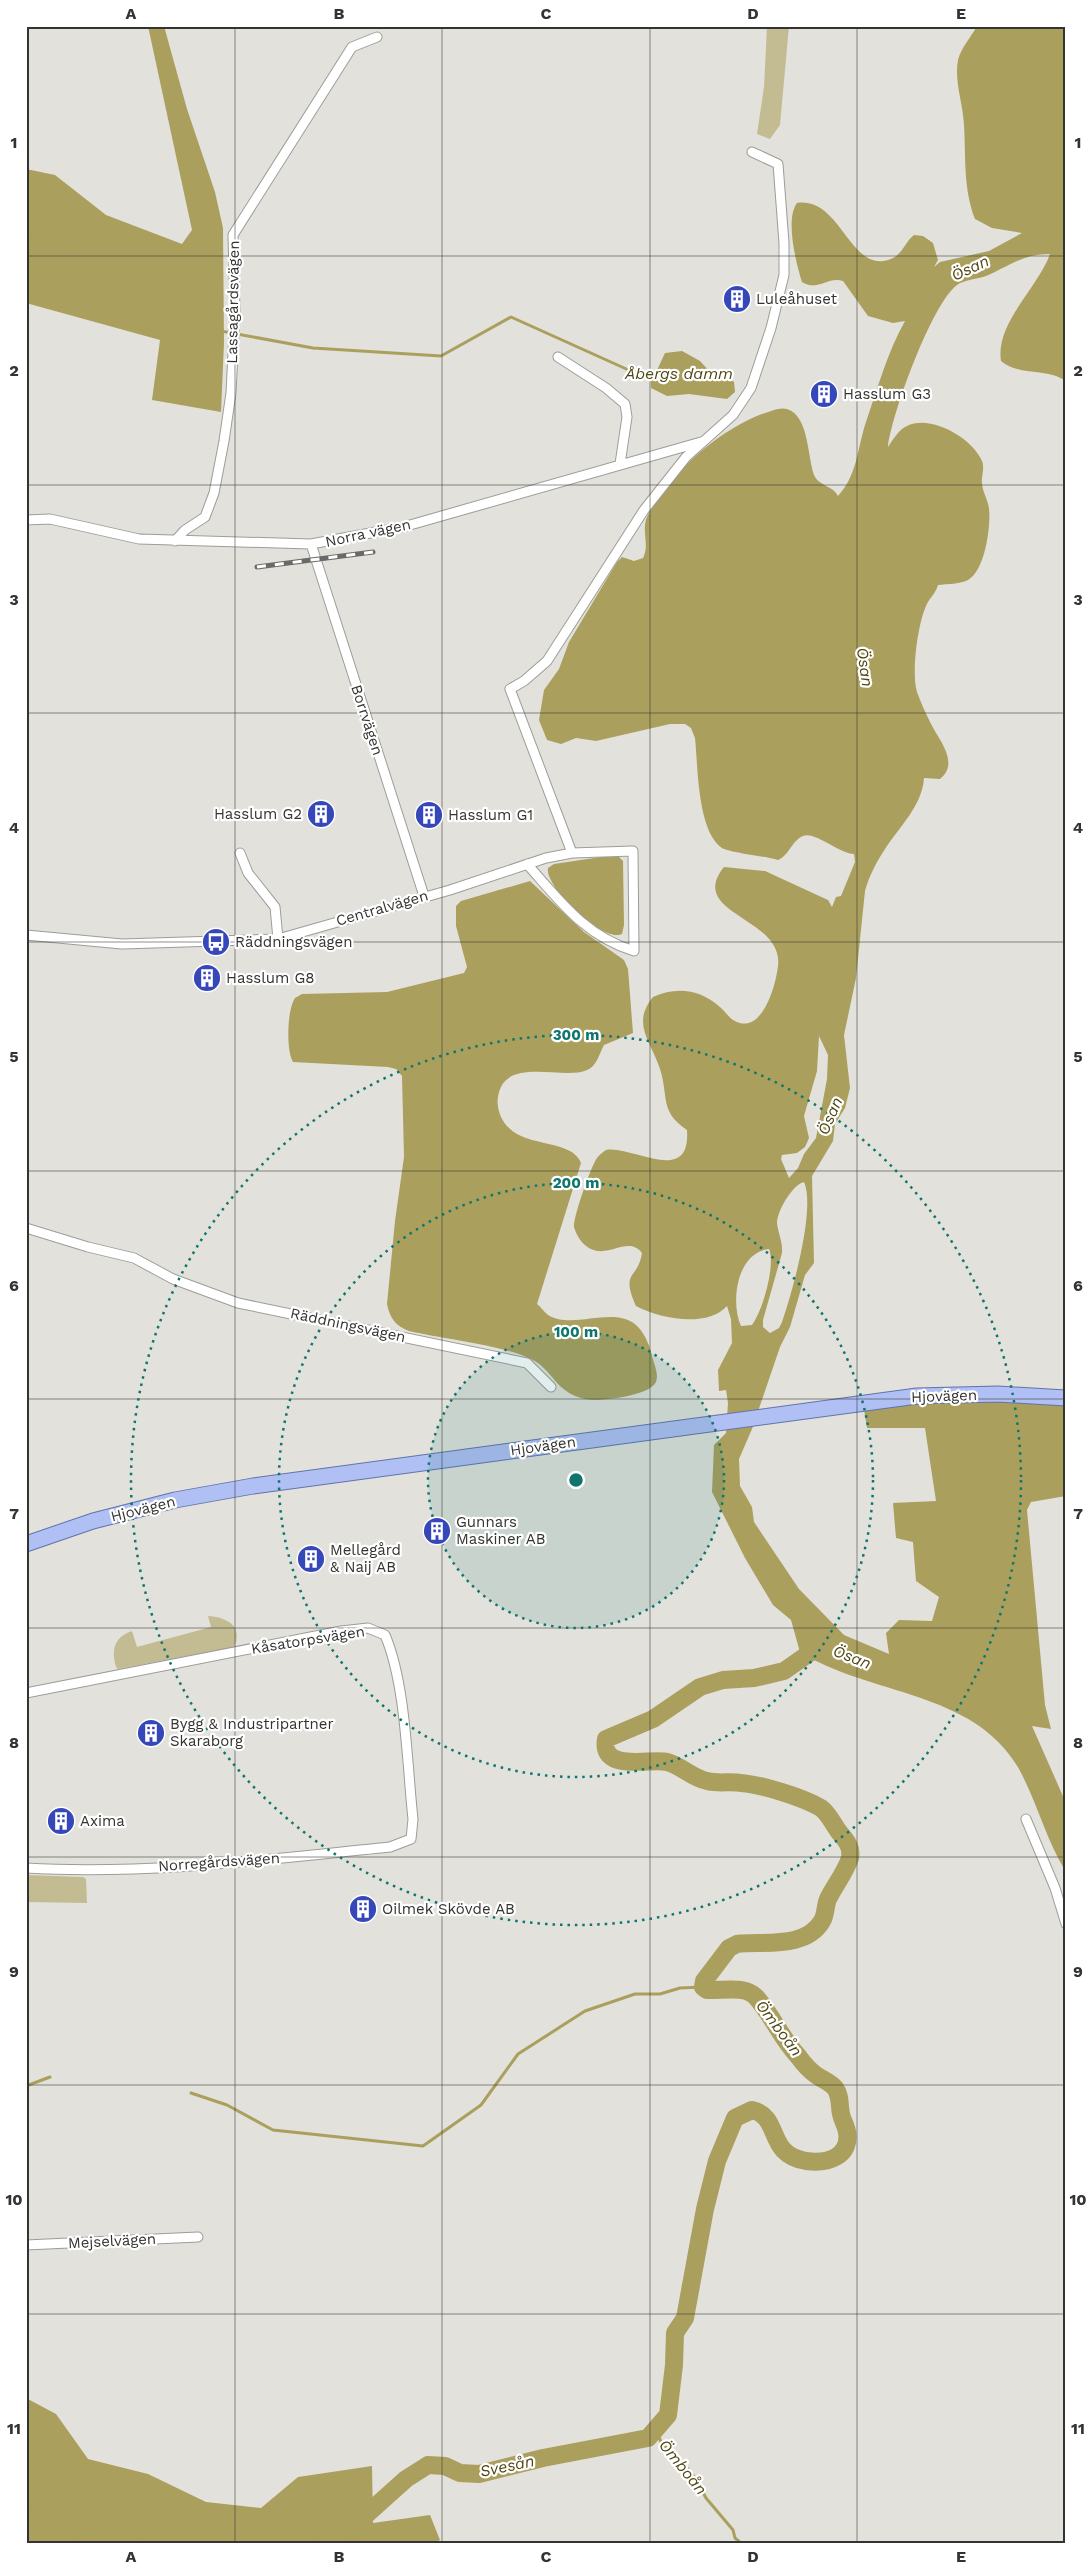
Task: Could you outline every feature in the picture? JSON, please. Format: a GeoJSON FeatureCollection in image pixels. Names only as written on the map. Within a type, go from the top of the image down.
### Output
{"type":"FeatureCollection","features":[{"type":"Feature","properties":{"kind":"main road","name":"Hjovägen"},"geometry":{"type":"LineString","coordinates":[[26,1544],[93,1522],[174,1500],[253,1486],[917,1396],[998,1394],[1066,1398]]}},
{"type":"Feature","properties":{"kind":"street","name":"Lassagårdsvägen"},"geometry":{"type":"LineString","coordinates":[[176,541],[185,530],[205,516],[214,493],[224,441],[231,393],[234,312],[233,235],[352,47],[376,37]]}},
{"type":"Feature","properties":{"kind":"street"},"geometry":{"type":"LineString","coordinates":[[572,853],[510,689],[524,681],[547,660],[644,510],[686,457],[701,442],[722,426],[741,405],[751,388],[771,328],[784,275],[785,258],[778,164],[752,152]]}},
{"type":"Feature","properties":{"kind":"street"},"geometry":{"type":"LineString","coordinates":[[558,357],[606,388],[625,404],[627,417],[620,464]]}},
{"type":"Feature","properties":{"kind":"street","name":"Norra vägen"},"geometry":{"type":"LineString","coordinates":[[26,520],[50,520],[123,536],[176,541],[311,544],[403,527],[701,442]]}},
{"type":"Feature","properties":{"kind":"street","name":"Borrvägen"},"geometry":{"type":"LineString","coordinates":[[311,544],[424,896]]}},
{"type":"Feature","properties":{"kind":"street","name":"Centralvägen"},"geometry":{"type":"LineString","coordinates":[[26,935],[122,944],[278,939],[526,864],[572,853],[633,850],[634,951],[613,945],[587,928],[526,864]]}},
{"type":"Feature","properties":{"kind":"street"},"geometry":{"type":"LineString","coordinates":[[240,853],[248,873],[275,907],[278,939]]}},
{"type":"Feature","properties":{"kind":"street","name":"Räddningsvägen"},"geometry":{"type":"LineString","coordinates":[[26,1228],[88,1247],[134,1258],[174,1278],[238,1303],[527,1363],[551,1387]]}},
{"type":"Feature","properties":{"kind":"street","name":"Kåsatorpsvägen"},"geometry":{"type":"LineString","coordinates":[[26,1693],[341,1631],[368,1628],[385,1635],[391,1649],[396,1673],[413,1819],[411,1840]]}},
{"type":"Feature","properties":{"kind":"street"},"geometry":{"type":"LineString","coordinates":[[1026,1819],[1055,1888],[1066,1924]]}},
{"type":"Feature","properties":{"kind":"street","name":"Norregårdsvägen"},"geometry":{"type":"LineString","coordinates":[[26,1868],[116,1869],[209,1864],[390,1847],[411,1840]]}},
{"type":"Feature","properties":{"kind":"street","name":"Mejselvägen"},"geometry":{"type":"LineString","coordinates":[[26,2245],[198,2237]]}},
{"type":"Feature","properties":{"kind":"shaded area"},"geometry":{"type":"Polygon","coordinates":[[[148,26],[164,26],[187,109],[215,192],[223,228],[224,343],[221,412],[152,400],[160,340],[26,303],[26,169],[55,175],[106,215],[182,244],[192,230],[148,26]]]}},
{"type":"Feature","properties":{"kind":"shaded area"},"geometry":{"type":"Polygon","coordinates":[[[767,26],[789,26],[780,125],[770,139],[757,134],[764,87],[767,26]]]}},
{"type":"Feature","properties":{"kind":"shaded area"},"geometry":{"type":"Polygon","coordinates":[[[977,26],[1066,26],[1066,381],[1050,374],[1017,369],[1001,361],[1004,333],[1050,254],[1032,256],[1016,261],[986,276],[960,283],[947,296],[936,314],[914,361],[897,411],[888,447],[897,434],[905,427],[919,423],[929,423],[940,426],[961,437],[977,453],[983,464],[982,484],[989,509],[988,537],[983,558],[974,575],[962,582],[938,585],[924,610],[921,621],[916,646],[915,683],[925,712],[946,751],[948,766],[946,773],[940,779],[924,778],[915,807],[879,859],[865,891],[856,978],[844,1035],[850,1088],[845,1108],[835,1124],[833,1141],[812,1176],[814,1263],[805,1275],[790,1327],[780,1347],[752,1429],[739,1459],[740,1486],[752,1507],[754,1522],[799,1589],[844,1635],[889,1654],[886,1633],[899,1620],[932,1621],[939,1597],[916,1581],[913,1542],[896,1538],[893,1503],[936,1501],[925,1428],[867,1428],[864,1409],[937,1401],[994,1400],[1066,1404],[1066,1496],[1031,1502],[1027,1510],[1045,1705],[1051,1729],[1032,1726],[1066,1803],[1066,1872],[1019,1769],[1000,1743],[976,1724],[948,1709],[919,1697],[857,1678],[800,1652],[791,1620],[773,1605],[745,1558],[712,1492],[714,1445],[726,1433],[728,1403],[726,1390],[719,1391],[718,1370],[732,1343],[731,1319],[727,1306],[718,1313],[708,1317],[683,1319],[658,1315],[636,1306],[630,1281],[640,1262],[642,1253],[630,1246],[602,1251],[594,1250],[582,1242],[574,1227],[579,1203],[591,1171],[597,1158],[606,1150],[617,1150],[658,1160],[670,1160],[680,1156],[686,1147],[687,1130],[672,1116],[666,1103],[663,1079],[643,1024],[647,1007],[653,997],[680,991],[697,993],[713,1001],[734,1021],[746,1023],[754,1020],[761,1014],[771,995],[778,966],[776,950],[767,936],[726,906],[717,895],[716,883],[724,867],[765,871],[828,900],[832,907],[836,897],[841,896],[855,862],[854,854],[808,835],[799,838],[785,855],[778,860],[722,848],[714,840],[703,813],[695,738],[691,728],[685,724],[670,724],[596,741],[576,738],[561,744],[547,740],[539,720],[544,690],[559,669],[569,642],[617,562],[622,557],[634,561],[643,558],[646,548],[645,522],[656,501],[682,470],[714,441],[748,420],[781,408],[787,409],[800,420],[804,429],[812,469],[817,480],[833,490],[838,496],[849,480],[883,372],[905,321],[893,323],[868,316],[843,281],[832,280],[818,285],[807,285],[802,282],[797,264],[792,230],[792,219],[797,203],[812,204],[825,211],[856,248],[866,257],[878,261],[896,256],[914,235],[923,236],[933,243],[938,260],[934,267],[940,262],[989,251],[1022,233],[992,228],[975,219],[968,196],[964,125],[957,68],[961,51],[977,26]],[[819,1036],[817,1071],[804,1116],[809,1138],[805,1147],[797,1153],[782,1155],[781,1159],[789,1178],[798,1168],[804,1154],[816,1138],[827,1079],[828,1055],[819,1036]],[[804,1182],[786,1199],[778,1218],[777,1223],[782,1253],[763,1320],[763,1327],[770,1333],[779,1328],[782,1322],[801,1251],[805,1231],[807,1195],[804,1182]],[[769,1249],[758,1252],[743,1268],[739,1280],[736,1304],[741,1326],[752,1325],[760,1310],[767,1288],[771,1266],[769,1249]]]}},
{"type":"Feature","properties":{"kind":"shaded area","name":"Åbergs damm"},"geometry":{"type":"Polygon","coordinates":[[[682,351],[700,361],[712,374],[721,371],[734,382],[735,392],[727,399],[689,394],[667,396],[651,388],[651,373],[658,368],[665,353],[682,351]]]}},
{"type":"Feature","properties":{"kind":"shaded area"},"geometry":{"type":"Polygon","coordinates":[[[601,857],[619,857],[623,861],[624,925],[622,934],[613,934],[602,930],[589,922],[565,899],[549,876],[548,868],[554,864],[601,857]]]}},
{"type":"Feature","properties":{"kind":"shaded area"},"geometry":{"type":"Polygon","coordinates":[[[530,881],[584,932],[624,960],[628,969],[633,1033],[604,1045],[595,1063],[587,1070],[577,1073],[522,1073],[511,1077],[503,1084],[498,1097],[498,1109],[501,1118],[509,1128],[527,1138],[569,1150],[581,1163],[537,1304],[548,1315],[558,1319],[619,1318],[630,1321],[639,1328],[649,1345],[657,1379],[652,1387],[624,1397],[592,1400],[575,1396],[560,1386],[539,1364],[519,1354],[409,1331],[400,1327],[394,1321],[387,1304],[395,1221],[404,1157],[402,1076],[396,1069],[388,1067],[293,1062],[289,1049],[290,1011],[295,998],[302,994],[387,992],[464,973],[467,967],[456,926],[456,906],[461,901],[530,881]]]}},
{"type":"Feature","properties":{"kind":"shaded area"},"geometry":{"type":"Polygon","coordinates":[[[208,1616],[221,1618],[232,1624],[237,1633],[234,1647],[118,1669],[116,1667],[115,1645],[126,1634],[132,1631],[137,1647],[211,1627],[208,1616]]]}},
{"type":"Feature","properties":{"kind":"shaded area"},"geometry":{"type":"Polygon","coordinates":[[[26,1875],[83,1877],[86,1879],[87,1903],[26,1902],[26,1875]]]}},
{"type":"Feature","properties":{"kind":"shaded area"},"geometry":{"type":"Polygon","coordinates":[[[26,2398],[56,2414],[88,2459],[148,2474],[206,2502],[261,2508],[298,2477],[372,2466],[373,2523],[430,2515],[440,2540],[432,2544],[26,2544],[26,2398]]]}},
{"type":"Feature","properties":{"kind":"waterway"},"geometry":{"type":"LineString","coordinates":[[26,227],[104,288],[188,325],[313,348],[441,356],[511,317],[653,381]]}},
{"type":"Feature","properties":{"kind":"waterway"},"geometry":{"type":"LineString","coordinates":[[762,419],[792,435],[801,456],[809,462],[806,470],[807,478],[841,501]]}},
{"type":"Feature","properties":{"kind":"waterway","name":"Ömboån"},"geometry":{"type":"LineString","coordinates":[[324,2544],[347,2532],[406,2479],[428,2465],[445,2466],[460,2473],[479,2474],[543,2458],[648,2438],[668,2415],[674,2365],[675,2333],[685,2318],[705,2209],[717,2161],[735,2118],[752,2110],[761,2114],[767,2120],[784,2151],[793,2157],[806,2161],[829,2160],[836,2157],[845,2148],[847,2132],[837,2091],[831,2084],[816,2075],[804,2064],[756,1997],[746,1991],[733,1989],[707,1990],[703,1987],[704,1981],[729,1948],[737,1944],[795,1940],[815,1930],[823,1919],[828,1899],[850,1858],[850,1850],[846,1841],[824,1810],[804,1800],[750,1784],[707,1781],[667,1762],[628,1762],[618,1760],[606,1750],[606,1739],[653,1719],[700,1687],[723,1680],[754,1678],[784,1671],[821,1645]]}},
{"type":"Feature","properties":{"kind":"waterway"},"geometry":{"type":"LineString","coordinates":[[191,2093],[227,2105],[273,2130],[423,2146],[481,2105],[518,2054],[585,2011],[635,1994],[660,1994],[680,1988],[703,1987]]}},
{"type":"Feature","properties":{"kind":"waterway"},"geometry":{"type":"LineString","coordinates":[[26,2086],[50,2077]]}},
{"type":"Feature","properties":{"kind":"waterway","name":"Ömboån"},"geometry":{"type":"LineString","coordinates":[[656,2431],[662,2444],[683,2463],[696,2479],[706,2498],[733,2530],[735,2538],[742,2544]]}},
{"type":"Feature","properties":{"kind":"waterway"},"geometry":{"type":"LineString","coordinates":[[26,2499],[52,2509],[79,2524],[91,2534],[118,2537],[134,2544]]}},
{"type":"Feature","properties":{"kind":"railway"},"geometry":{"type":"LineString","coordinates":[[257,567],[373,552]]}},
{"type":"Feature","properties":{"kind":"place","name":"Luleåhuset"},"geometry":{"type":"Point","coordinates":[737,299]}},
{"type":"Feature","properties":{"kind":"place","name":"Hasslum G3"},"geometry":{"type":"Point","coordinates":[824,394]}},
{"type":"Feature","properties":{"kind":"place","name":"Hasslum G2"},"geometry":{"type":"Point","coordinates":[321,814]}},
{"type":"Feature","properties":{"kind":"place","name":"Hasslum G1"},"geometry":{"type":"Point","coordinates":[429,815]}},
{"type":"Feature","properties":{"kind":"place","name":"Räddningsvägen"},"geometry":{"type":"Point","coordinates":[216,942]}},
{"type":"Feature","properties":{"kind":"place","name":"Hasslum G8"},"geometry":{"type":"Point","coordinates":[207,978]}},
{"type":"Feature","properties":{"kind":"place","name":"Gunnars Maskiner AB"},"geometry":{"type":"Point","coordinates":[437,1531]}},
{"type":"Feature","properties":{"kind":"place","name":"Mellegård & Naij AB"},"geometry":{"type":"Point","coordinates":[311,1559]}},
{"type":"Feature","properties":{"kind":"place","name":"Bygg & Industripartner Skaraborg"},"geometry":{"type":"Point","coordinates":[151,1733]}},
{"type":"Feature","properties":{"kind":"place","name":"Axima"},"geometry":{"type":"Point","coordinates":[61,1821]}},
{"type":"Feature","properties":{"kind":"place","name":"Oilmek Skövde AB"},"geometry":{"type":"Point","coordinates":[363,1909]}},
{"type":"Feature","properties":{"kind":"water label","name":"Ösan"},"geometry":{"type":"Point","coordinates":[970,268]}},
{"type":"Feature","properties":{"kind":"water label","name":"Ösan"},"geometry":{"type":"Point","coordinates":[865,667]}},
{"type":"Feature","properties":{"kind":"water label","name":"Ösan"},"geometry":{"type":"Point","coordinates":[830,1116]}},
{"type":"Feature","properties":{"kind":"water label","name":"Ösan"},"geometry":{"type":"Point","coordinates":[852,1657]}},
{"type":"Feature","properties":{"kind":"water label","name":"Svesån"},"geometry":{"type":"Point","coordinates":[507,2466]}}]}
